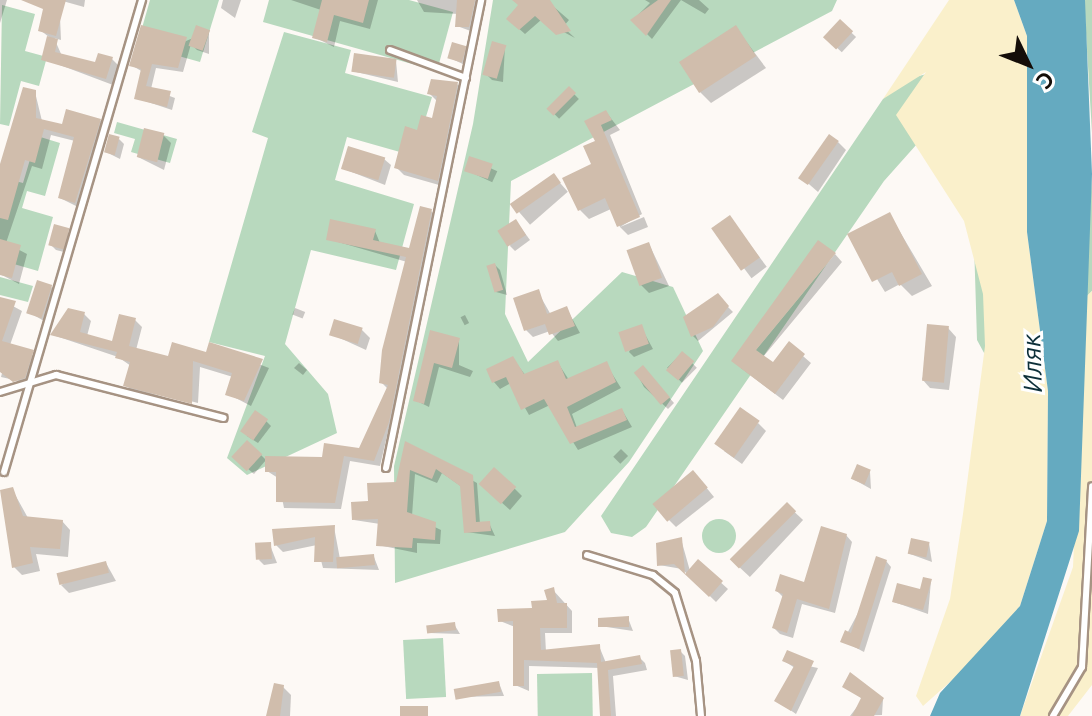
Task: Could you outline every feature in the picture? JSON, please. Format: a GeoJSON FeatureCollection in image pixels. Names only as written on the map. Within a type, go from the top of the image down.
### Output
{"type":"FeatureCollection","features":[{"type":"Feature","properties":{"kind":"lane"},"geometry":{"type":"LineString","coordinates":[[4,472],[142,0]]}},
{"type":"Feature","properties":{"kind":"lane"},"geometry":{"type":"LineString","coordinates":[[386,468],[481,0]]}},
{"type":"Feature","properties":{"kind":"lane"},"geometry":{"type":"LineString","coordinates":[[390,50],[466,78]]}},
{"type":"Feature","properties":{"kind":"lane"},"geometry":{"type":"LineString","coordinates":[[0,392],[29,386],[46,374],[67,376],[224,418]]}},
{"type":"Feature","properties":{"kind":"lane"},"geometry":{"type":"LineString","coordinates":[[1053,716],[1082,667],[1090,585],[1092,486]]}},
{"type":"Feature","properties":{"kind":"lane"},"geometry":{"type":"LineString","coordinates":[[587,555],[653,575],[675,593],[696,661],[701,716]]}},
{"type":"Feature","properties":{"kind":"green space"},"geometry":{"type":"Polygon","coordinates":[[[150,0],[219,0],[200,62],[150,48],[142,28],[150,0]]]}},
{"type":"Feature","properties":{"kind":"green space"},"geometry":{"type":"Polygon","coordinates":[[[269,0],[409,0],[453,12],[437,71],[263,22],[269,0]]]}},
{"type":"Feature","properties":{"kind":"green space"},"geometry":{"type":"Polygon","coordinates":[[[493,0],[837,0],[832,11],[511,181],[505,314],[528,362],[622,272],[673,287],[703,351],[629,462],[565,532],[395,583],[394,466],[473,124],[493,0]]]}},
{"type":"Feature","properties":{"kind":"green space"},"geometry":{"type":"Polygon","coordinates":[[[1085,0],[1092,0],[1092,133],[1085,16],[1085,0]]]}},
{"type":"Feature","properties":{"kind":"green space"},"geometry":{"type":"Polygon","coordinates":[[[2,5],[35,14],[25,51],[47,57],[39,86],[21,81],[9,126],[0,124],[2,5]]]}},
{"type":"Feature","properties":{"kind":"green space"},"geometry":{"type":"Polygon","coordinates":[[[284,32],[351,50],[345,73],[432,97],[414,156],[347,137],[335,180],[414,204],[396,270],[311,250],[285,344],[328,394],[337,433],[247,475],[227,458],[265,356],[209,342],[268,138],[252,132],[284,32]]]}},
{"type":"Feature","properties":{"kind":"green space"},"geometry":{"type":"Polygon","coordinates":[[[994,56],[1011,69],[1016,87],[1014,348],[1008,361],[989,362],[977,340],[971,145],[958,128],[946,126],[925,135],[884,181],[646,527],[632,537],[611,533],[601,516],[883,99],[904,80],[994,56]]]}},
{"type":"Feature","properties":{"kind":"green space"},"geometry":{"type":"Polygon","coordinates":[[[117,122],[177,139],[170,163],[131,152],[135,139],[114,133],[117,122]]]}},
{"type":"Feature","properties":{"kind":"green space"},"geometry":{"type":"Polygon","coordinates":[[[37,136],[60,143],[45,196],[27,191],[22,208],[53,217],[38,271],[0,260],[0,177],[23,183],[37,136]]]}},
{"type":"Feature","properties":{"kind":"green space"},"geometry":{"type":"Polygon","coordinates":[[[1092,174],[1092,291],[1085,298],[1092,174]]]}},
{"type":"Feature","properties":{"kind":"green space"},"geometry":{"type":"Polygon","coordinates":[[[0,277],[33,286],[28,302],[0,295],[0,277]]]}},
{"type":"Feature","properties":{"kind":"green space"},"geometry":{"type":"Polygon","coordinates":[[[719,519],[731,524],[736,536],[731,548],[719,553],[707,548],[702,536],[707,524],[719,519]]]}},
{"type":"Feature","properties":{"kind":"green space"},"geometry":{"type":"Polygon","coordinates":[[[443,638],[446,697],[406,699],[403,640],[443,638]]]}},
{"type":"Feature","properties":{"kind":"green space"},"geometry":{"type":"Polygon","coordinates":[[[592,673],[593,716],[538,716],[537,674],[592,673]]]}},
{"type":"Feature","properties":{"kind":"sand"},"geometry":{"type":"Polygon","coordinates":[[[949,0],[1014,0],[1027,36],[1027,232],[1048,391],[1047,521],[1020,606],[987,649],[923,706],[916,696],[950,599],[963,514],[985,346],[983,294],[964,221],[896,115],[926,72],[883,99],[949,0]]]}},
{"type":"Feature","properties":{"kind":"sand"},"geometry":{"type":"Polygon","coordinates":[[[1092,291],[1092,685],[1068,716],[1020,716],[1073,567],[1085,298],[1092,291]]]}},
{"type":"Feature","properties":{"kind":"water"},"geometry":{"type":"Polygon","coordinates":[[[1014,0],[1085,0],[1092,174],[1079,531],[1020,716],[930,716],[940,693],[1020,606],[1047,521],[1048,391],[1027,232],[1027,36],[1014,0]]]}},
{"type":"Feature","properties":{"kind":"building"},"geometry":{"type":"Polygon","coordinates":[[[21,0],[66,0],[56,36],[38,31],[43,9],[21,0]]]}},
{"type":"Feature","properties":{"kind":"building"},"geometry":{"type":"Polygon","coordinates":[[[322,0],[369,0],[363,23],[334,15],[327,42],[312,38],[322,0]]]}},
{"type":"Feature","properties":{"kind":"building"},"geometry":{"type":"Polygon","coordinates":[[[457,0],[475,0],[469,27],[455,27],[457,0]]]}},
{"type":"Feature","properties":{"kind":"building"},"geometry":{"type":"Polygon","coordinates":[[[512,0],[550,0],[571,31],[556,35],[535,16],[519,30],[506,19],[518,5],[512,0]]]}},
{"type":"Feature","properties":{"kind":"building"},"geometry":{"type":"Polygon","coordinates":[[[658,0],[671,0],[646,36],[630,20],[658,0]]]}},
{"type":"Feature","properties":{"kind":"building"},"geometry":{"type":"Polygon","coordinates":[[[840,19],[853,31],[836,50],[823,37],[840,19]]]}},
{"type":"Feature","properties":{"kind":"building"},"geometry":{"type":"Polygon","coordinates":[[[141,25],[187,37],[178,68],[152,64],[146,86],[171,91],[167,107],[134,99],[141,69],[129,66],[141,25]]]}},
{"type":"Feature","properties":{"kind":"building"},"geometry":{"type":"Polygon","coordinates":[[[196,25],[210,30],[203,51],[188,46],[196,25]]]}},
{"type":"Feature","properties":{"kind":"building"},"geometry":{"type":"Polygon","coordinates":[[[736,25],[756,56],[699,93],[679,62],[736,25]]]}},
{"type":"Feature","properties":{"kind":"building"},"geometry":{"type":"Polygon","coordinates":[[[47,36],[58,39],[55,52],[95,62],[98,53],[113,57],[106,79],[41,60],[47,36]]]}},
{"type":"Feature","properties":{"kind":"building"},"geometry":{"type":"Polygon","coordinates":[[[492,41],[506,45],[497,79],[482,75],[492,41]]]}},
{"type":"Feature","properties":{"kind":"building"},"geometry":{"type":"Polygon","coordinates":[[[452,42],[466,46],[462,62],[447,58],[452,42]]]}},
{"type":"Feature","properties":{"kind":"building"},"geometry":{"type":"Polygon","coordinates":[[[354,53],[397,59],[394,78],[351,72],[354,53]]]}},
{"type":"Feature","properties":{"kind":"building"},"geometry":{"type":"Polygon","coordinates":[[[431,79],[458,82],[438,181],[394,168],[405,126],[417,130],[421,115],[432,118],[437,96],[427,94],[431,79]]]}},
{"type":"Feature","properties":{"kind":"building"},"geometry":{"type":"Polygon","coordinates":[[[569,86],[576,93],[553,116],[546,109],[569,86]]]}},
{"type":"Feature","properties":{"kind":"building"},"geometry":{"type":"Polygon","coordinates":[[[23,87],[36,90],[36,118],[62,124],[66,109],[101,119],[75,203],[58,198],[74,137],[44,129],[35,163],[25,160],[8,220],[0,218],[0,164],[23,87]]]}},
{"type":"Feature","properties":{"kind":"building"},"geometry":{"type":"Polygon","coordinates":[[[606,110],[612,120],[601,125],[640,217],[617,227],[605,198],[578,211],[562,178],[591,164],[583,146],[595,141],[584,121],[606,110]]]}},
{"type":"Feature","properties":{"kind":"building"},"geometry":{"type":"Polygon","coordinates":[[[144,128],[164,133],[157,162],[137,157],[144,128]]]}},
{"type":"Feature","properties":{"kind":"building"},"geometry":{"type":"Polygon","coordinates":[[[109,134],[120,137],[115,155],[104,152],[109,134]]]}},
{"type":"Feature","properties":{"kind":"building"},"geometry":{"type":"Polygon","coordinates":[[[829,134],[839,141],[808,185],[798,178],[829,134]]]}},
{"type":"Feature","properties":{"kind":"building"},"geometry":{"type":"Polygon","coordinates":[[[348,146],[385,157],[378,180],[341,169],[348,146]]]}},
{"type":"Feature","properties":{"kind":"building"},"geometry":{"type":"Polygon","coordinates":[[[469,156],[493,164],[488,179],[464,171],[469,156]]]}},
{"type":"Feature","properties":{"kind":"building"},"geometry":{"type":"Polygon","coordinates":[[[554,173],[561,183],[517,214],[510,204],[554,173]]]}},
{"type":"Feature","properties":{"kind":"building"},"geometry":{"type":"Polygon","coordinates":[[[420,206],[432,209],[389,422],[374,461],[344,456],[335,503],[276,502],[276,472],[265,472],[265,456],[322,457],[324,443],[359,448],[388,385],[379,383],[382,350],[406,257],[326,240],[330,219],[376,229],[373,240],[409,248],[420,206]]]}},
{"type":"Feature","properties":{"kind":"building"},"geometry":{"type":"Polygon","coordinates":[[[890,212],[922,274],[899,286],[892,272],[872,282],[847,234],[890,212]]]}},
{"type":"Feature","properties":{"kind":"building"},"geometry":{"type":"Polygon","coordinates":[[[730,215],[760,258],[741,271],[711,228],[730,215]]]}},
{"type":"Feature","properties":{"kind":"building"},"geometry":{"type":"Polygon","coordinates":[[[516,219],[526,235],[507,247],[497,231],[516,219]]]}},
{"type":"Feature","properties":{"kind":"building"},"geometry":{"type":"Polygon","coordinates":[[[54,224],[69,228],[64,249],[48,245],[54,224]]]}},
{"type":"Feature","properties":{"kind":"building"},"geometry":{"type":"Polygon","coordinates":[[[0,239],[21,245],[12,278],[0,275],[0,239]]]}},
{"type":"Feature","properties":{"kind":"building"},"geometry":{"type":"Polygon","coordinates":[[[818,240],[836,253],[756,350],[773,362],[789,341],[805,354],[775,394],[731,361],[818,240]]]}},
{"type":"Feature","properties":{"kind":"building"},"geometry":{"type":"Polygon","coordinates":[[[649,242],[662,278],[639,286],[626,250],[649,242]]]}},
{"type":"Feature","properties":{"kind":"building"},"geometry":{"type":"Polygon","coordinates":[[[495,263],[503,290],[495,292],[486,266],[495,263]]]}},
{"type":"Feature","properties":{"kind":"building"},"geometry":{"type":"Polygon","coordinates":[[[37,280],[52,285],[41,318],[26,313],[37,280]]]}},
{"type":"Feature","properties":{"kind":"building"},"geometry":{"type":"Polygon","coordinates":[[[539,289],[547,314],[567,306],[575,326],[549,335],[545,324],[524,331],[513,298],[539,289]]]}},
{"type":"Feature","properties":{"kind":"building"},"geometry":{"type":"Polygon","coordinates":[[[718,293],[729,306],[713,327],[691,337],[683,317],[718,293]]]}},
{"type":"Feature","properties":{"kind":"building"},"geometry":{"type":"Polygon","coordinates":[[[0,297],[16,301],[2,341],[34,350],[25,378],[13,382],[0,372],[0,297]]]}},
{"type":"Feature","properties":{"kind":"building"},"geometry":{"type":"Polygon","coordinates":[[[68,308],[85,312],[80,332],[112,341],[119,314],[136,318],[129,346],[168,356],[172,342],[206,352],[209,342],[263,359],[244,401],[225,395],[232,373],[193,361],[192,404],[123,386],[130,362],[115,358],[117,352],[50,335],[68,308]]]}},
{"type":"Feature","properties":{"kind":"building"},"geometry":{"type":"Polygon","coordinates":[[[334,319],[363,328],[358,344],[329,335],[334,319]]]}},
{"type":"Feature","properties":{"kind":"building"},"geometry":{"type":"Polygon","coordinates":[[[642,324],[649,344],[625,352],[618,332],[642,324]]]}},
{"type":"Feature","properties":{"kind":"building"},"geometry":{"type":"Polygon","coordinates":[[[927,324],[949,326],[944,383],[922,381],[927,324]]]}},
{"type":"Feature","properties":{"kind":"building"},"geometry":{"type":"Polygon","coordinates":[[[430,330],[460,338],[452,368],[434,363],[424,404],[413,401],[430,330]]]}},
{"type":"Feature","properties":{"kind":"building"},"geometry":{"type":"Polygon","coordinates":[[[682,351],[694,361],[678,380],[666,370],[682,351]]]}},
{"type":"Feature","properties":{"kind":"building"},"geometry":{"type":"Polygon","coordinates":[[[513,356],[524,374],[558,360],[566,379],[607,361],[616,382],[567,407],[575,427],[622,408],[627,420],[570,444],[544,399],[521,410],[506,377],[492,383],[486,369],[513,356]]]}},
{"type":"Feature","properties":{"kind":"building"},"geometry":{"type":"Polygon","coordinates":[[[643,365],[670,397],[661,405],[634,373],[643,365]]]}},
{"type":"Feature","properties":{"kind":"building"},"geometry":{"type":"Polygon","coordinates":[[[740,407],[760,421],[734,458],[714,444],[740,407]]]}},
{"type":"Feature","properties":{"kind":"building"},"geometry":{"type":"Polygon","coordinates":[[[255,410],[268,419],[253,440],[240,431],[255,410]]]}},
{"type":"Feature","properties":{"kind":"building"},"geometry":{"type":"Polygon","coordinates":[[[247,440],[262,454],[247,471],[231,457],[247,440]]]}},
{"type":"Feature","properties":{"kind":"building"},"geometry":{"type":"Polygon","coordinates":[[[405,441],[473,475],[476,522],[490,521],[491,531],[464,533],[460,486],[436,469],[432,479],[410,470],[407,512],[436,522],[435,540],[413,538],[412,548],[376,546],[378,519],[352,520],[351,502],[368,501],[367,483],[396,482],[405,441]]]}},
{"type":"Feature","properties":{"kind":"building"},"geometry":{"type":"Polygon","coordinates":[[[857,464],[871,470],[865,485],[851,479],[857,464]]]}},
{"type":"Feature","properties":{"kind":"building"},"geometry":{"type":"Polygon","coordinates":[[[494,467],[516,487],[501,504],[479,484],[494,467]]]}},
{"type":"Feature","properties":{"kind":"building"},"geometry":{"type":"Polygon","coordinates":[[[693,470],[708,488],[667,522],[652,504],[693,470]]]}},
{"type":"Feature","properties":{"kind":"building"},"geometry":{"type":"Polygon","coordinates":[[[13,487],[23,516],[63,520],[60,549],[30,547],[33,563],[12,568],[0,490],[13,487]]]}},
{"type":"Feature","properties":{"kind":"building"},"geometry":{"type":"Polygon","coordinates":[[[787,502],[796,511],[739,568],[730,559],[787,502]]]}},
{"type":"Feature","properties":{"kind":"building"},"geometry":{"type":"Polygon","coordinates":[[[335,525],[333,562],[314,562],[315,537],[274,546],[272,529],[335,525]]]}},
{"type":"Feature","properties":{"kind":"building"},"geometry":{"type":"Polygon","coordinates":[[[821,526],[847,534],[829,609],[797,599],[787,633],[772,628],[783,594],[775,591],[780,574],[804,582],[821,526]]]}},
{"type":"Feature","properties":{"kind":"building"},"geometry":{"type":"Polygon","coordinates":[[[682,537],[685,574],[698,559],[723,581],[709,597],[674,564],[657,566],[656,543],[682,537]]]}},
{"type":"Feature","properties":{"kind":"building"},"geometry":{"type":"Polygon","coordinates":[[[911,538],[930,542],[926,558],[908,554],[911,538]]]}},
{"type":"Feature","properties":{"kind":"building"},"geometry":{"type":"Polygon","coordinates":[[[271,542],[272,559],[256,560],[255,543],[271,542]]]}},
{"type":"Feature","properties":{"kind":"building"},"geometry":{"type":"Polygon","coordinates":[[[374,554],[375,565],[337,568],[336,557],[374,554]]]}},
{"type":"Feature","properties":{"kind":"building"},"geometry":{"type":"Polygon","coordinates":[[[876,556],[887,560],[859,649],[840,642],[845,630],[851,633],[876,556]]]}},
{"type":"Feature","properties":{"kind":"building"},"geometry":{"type":"Polygon","coordinates":[[[106,561],[109,573],[59,585],[57,573],[106,561]]]}},
{"type":"Feature","properties":{"kind":"building"},"geometry":{"type":"Polygon","coordinates":[[[923,577],[932,579],[923,610],[892,602],[897,583],[920,589],[923,577]]]}},
{"type":"Feature","properties":{"kind":"building"},"geometry":{"type":"Polygon","coordinates":[[[554,587],[557,603],[567,603],[567,628],[540,628],[541,650],[600,644],[601,662],[640,655],[642,664],[608,670],[611,716],[600,716],[597,663],[524,660],[524,686],[513,686],[513,621],[498,622],[497,609],[532,608],[531,601],[547,600],[544,590],[554,587]]]}},
{"type":"Feature","properties":{"kind":"building"},"geometry":{"type":"Polygon","coordinates":[[[629,616],[629,627],[598,627],[598,618],[629,616]]]}},
{"type":"Feature","properties":{"kind":"building"},"geometry":{"type":"Polygon","coordinates":[[[455,622],[456,630],[427,633],[426,626],[455,622]]]}},
{"type":"Feature","properties":{"kind":"building"},"geometry":{"type":"Polygon","coordinates":[[[681,649],[684,676],[673,677],[670,650],[681,649]]]}},
{"type":"Feature","properties":{"kind":"building"},"geometry":{"type":"Polygon","coordinates":[[[787,650],[814,661],[791,711],[774,701],[794,666],[782,661],[787,650]]]}},
{"type":"Feature","properties":{"kind":"building"},"geometry":{"type":"Polygon","coordinates":[[[850,672],[884,698],[874,716],[852,716],[861,698],[842,687],[850,672]]]}},
{"type":"Feature","properties":{"kind":"building"},"geometry":{"type":"Polygon","coordinates":[[[499,681],[501,692],[456,700],[454,689],[499,681]]]}},
{"type":"Feature","properties":{"kind":"building"},"geometry":{"type":"Polygon","coordinates":[[[274,683],[284,685],[280,716],[266,716],[274,683]]]}},
{"type":"Feature","properties":{"kind":"building"},"geometry":{"type":"Polygon","coordinates":[[[400,706],[428,706],[428,716],[400,716],[400,706]]]}},
{"type":"Feature","properties":{"kind":"water label","name":"Иляк"},"geometry":{"type":"Point","coordinates":[1032,363]}}]}
